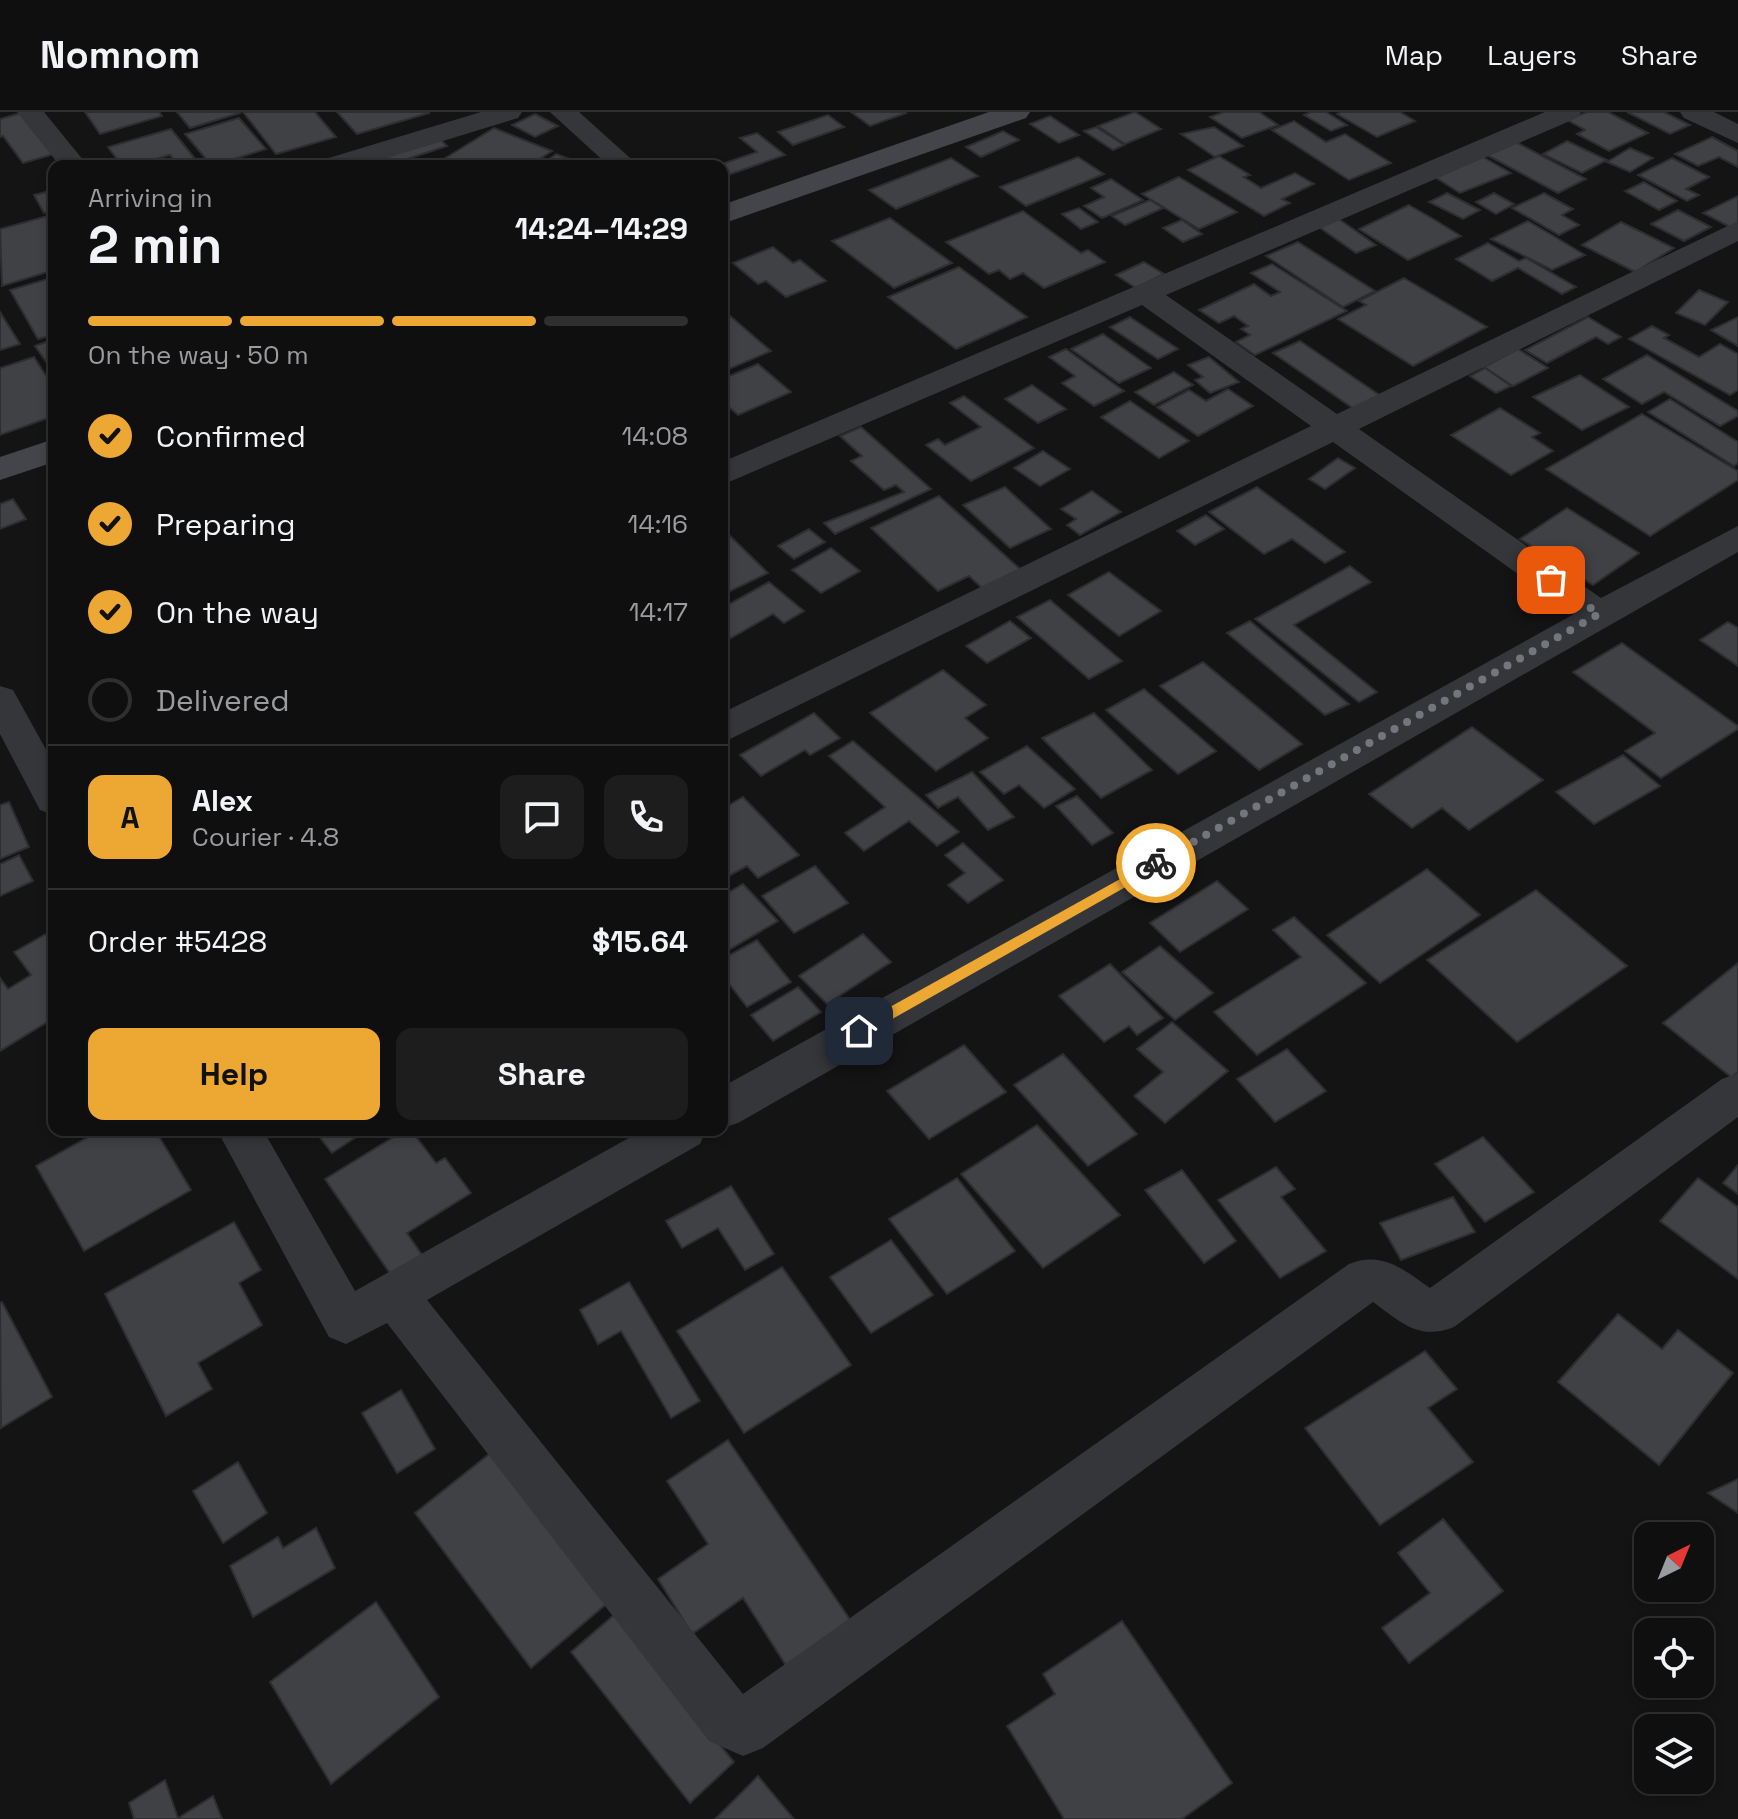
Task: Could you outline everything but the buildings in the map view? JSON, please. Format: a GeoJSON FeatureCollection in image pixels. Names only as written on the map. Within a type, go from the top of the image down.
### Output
{"type":"FeatureCollection","features":[{"type":"Feature","properties":{"kind":"street"},"geometry":{"type":"LineString","coordinates":[[30,112],[69,160]]}},
{"type":"Feature","properties":{"kind":"street"},"geometry":{"type":"LineString","coordinates":[[352,160],[509,112]]}},
{"type":"Feature","properties":{"kind":"street"},"geometry":{"type":"LineString","coordinates":[[563,112],[618,160]]}},
{"type":"Feature","properties":{"kind":"street"},"geometry":{"type":"LineString","coordinates":[[728,213],[1016,112]]}},
{"type":"Feature","properties":{"kind":"street"},"geometry":{"type":"LineString","coordinates":[[728,471],[1568,112]]}},
{"type":"Feature","properties":{"kind":"street"},"geometry":{"type":"LineString","coordinates":[[1693,112],[1738,135]]}},
{"type":"Feature","properties":{"kind":"street"},"geometry":{"type":"LineString","coordinates":[[728,726],[1738,230]]}},
{"type":"Feature","properties":{"kind":"street"},"geometry":{"type":"LineString","coordinates":[[1144,293],[1599,614]]}},
{"type":"Feature","properties":{"kind":"street"},"geometry":{"type":"LineString","coordinates":[[0,469],[48,452]]}},
{"type":"Feature","properties":{"kind":"street"},"geometry":{"type":"LineString","coordinates":[[728,1106],[1738,537]]}},
{"type":"Feature","properties":{"kind":"street"},"geometry":{"type":"LineString","coordinates":[[0,699],[48,776]]}},
{"type":"Feature","properties":{"kind":"street"},"geometry":{"type":"LineString","coordinates":[[393,1294],[729,1721],[743,1728],[1366,1279],[1384,1282],[1421,1308],[1437,1311],[1738,1092]]}},
{"type":"Feature","properties":{"kind":"street"},"geometry":{"type":"LineString","coordinates":[[242,1136],[346,1321],[673,1136]]}},
{"type":"Feature","properties":{"kind":"way so far"},"geometry":{"type":"LineString","coordinates":[[1156,863],[1599,614],[1551,580]]}},
{"type":"Feature","properties":{"kind":"route"},"geometry":{"type":"LineString","coordinates":[[859,1031],[1156,863]]}}]}
